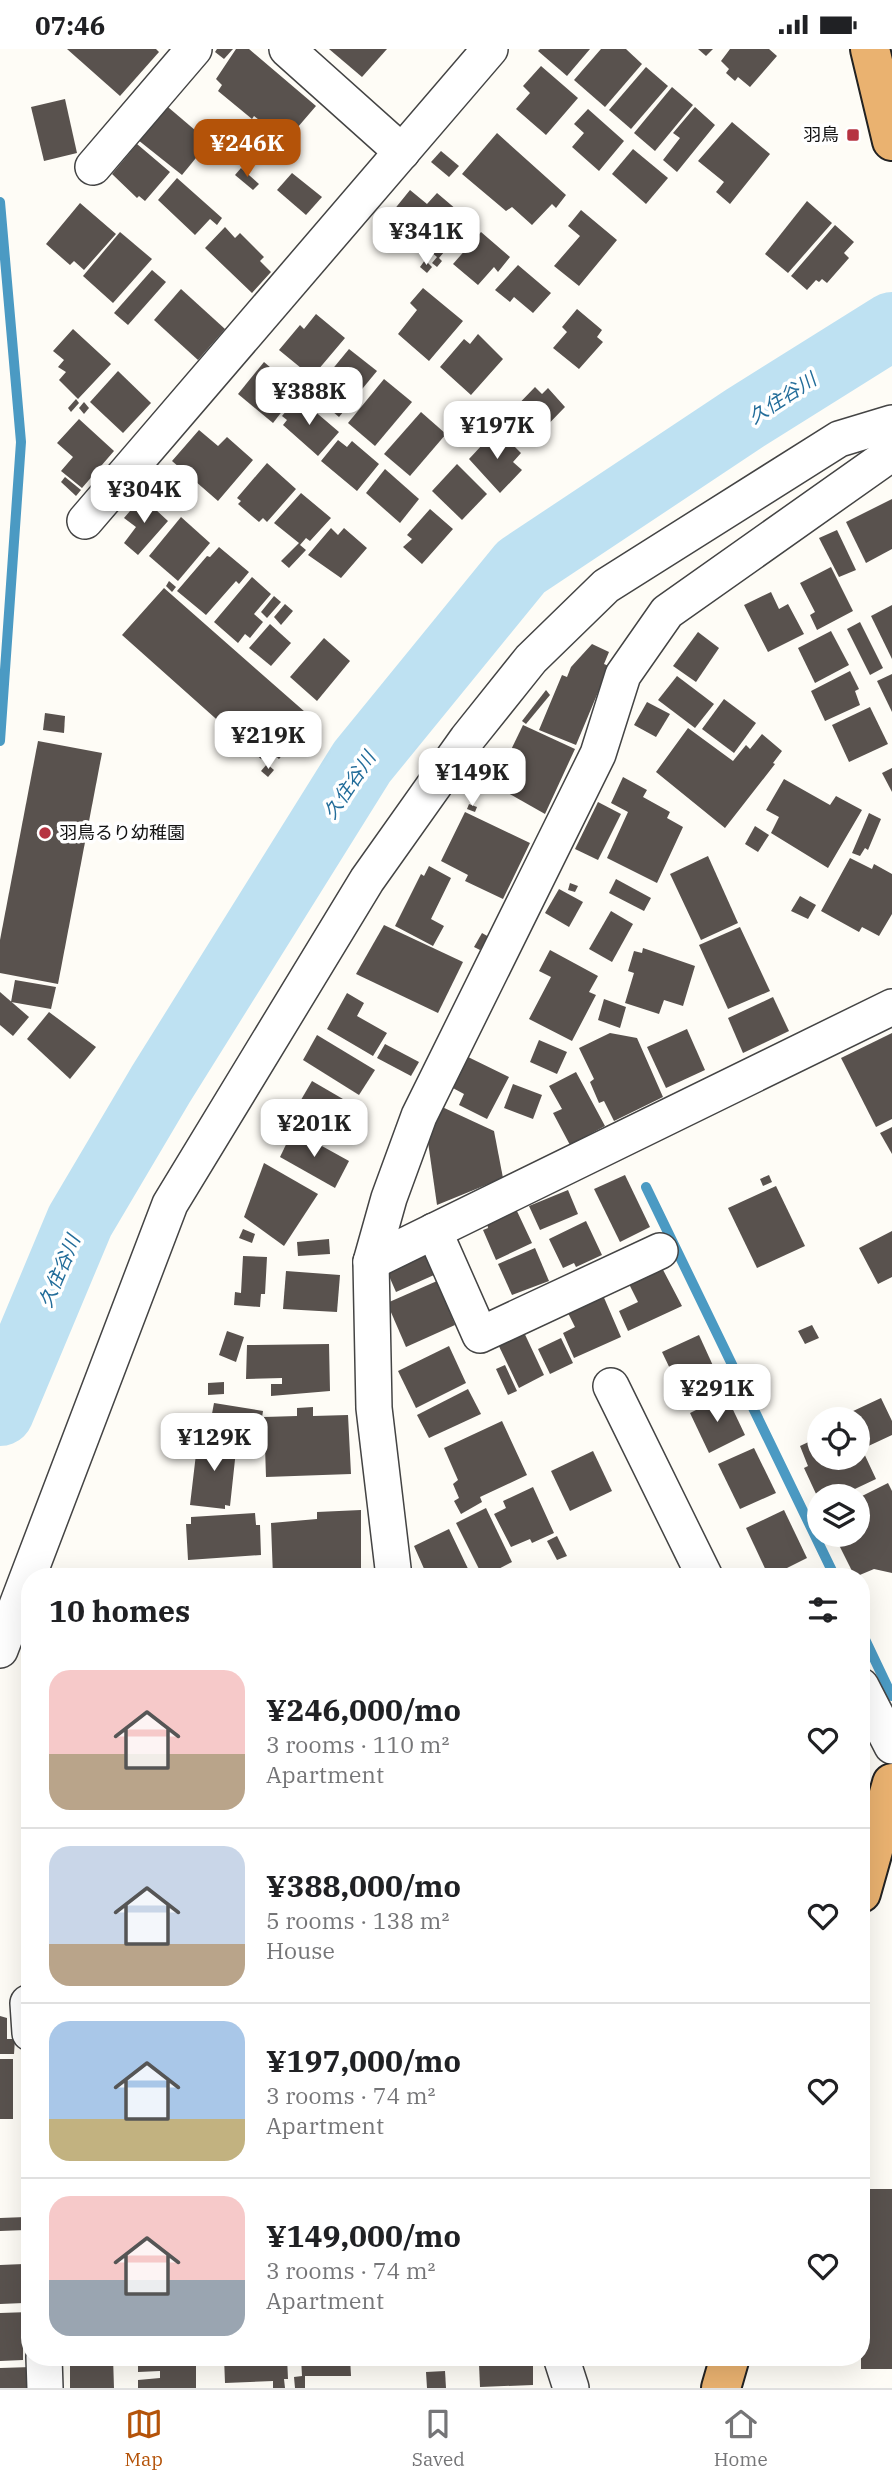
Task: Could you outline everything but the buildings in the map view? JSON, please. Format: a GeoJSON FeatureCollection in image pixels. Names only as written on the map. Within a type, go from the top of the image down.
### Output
{"type":"FeatureCollection","features":[{"type":"Feature","properties":{"kind":"highway"},"geometry":{"type":"LineString","coordinates":[[870,49],[892,141]]}},
{"type":"Feature","properties":{"kind":"highway"},"geometry":{"type":"LineString","coordinates":[[870,1861],[892,1783]]}},
{"type":"Feature","properties":{"kind":"highway"},"geometry":{"type":"LineString","coordinates":[[721,2388],[727,2366]]}},
{"type":"Feature","properties":{"kind":"street"},"geometry":{"type":"LineString","coordinates":[[93,167],[194,49]]}},
{"type":"Feature","properties":{"kind":"street"},"geometry":{"type":"LineString","coordinates":[[287,49],[402,152]]}},
{"type":"Feature","properties":{"kind":"street"},"geometry":{"type":"LineString","coordinates":[[85,521],[489,49]]}},
{"type":"Feature","properties":{"kind":"street"},"geometry":{"type":"LineString","coordinates":[[31,1568],[170,1204],[367,880],[467,739],[531,659],[606,586],[839,439],[892,423]]}},
{"type":"Feature","properties":{"kind":"street"},"geometry":{"type":"LineString","coordinates":[[393,1568],[374,1408],[371,1262],[389,1198],[419,1117],[598,754],[623,675],[667,612],[892,453]]}},
{"type":"Feature","properties":{"kind":"street"},"geometry":{"type":"LineString","coordinates":[[371,1262],[892,1007]]}},
{"type":"Feature","properties":{"kind":"street"},"geometry":{"type":"LineString","coordinates":[[435,1231],[480,1335],[660,1251]]}},
{"type":"Feature","properties":{"kind":"street"},"geometry":{"type":"LineString","coordinates":[[611,1386],[701,1568]]}},
{"type":"Feature","properties":{"kind":"street"},"geometry":{"type":"LineString","coordinates":[[0,1650],[21,1595]]}},
{"type":"Feature","properties":{"kind":"street"},"geometry":{"type":"LineString","coordinates":[[870,1703],[892,1746]]}},
{"type":"Feature","properties":{"kind":"street"},"geometry":{"type":"LineString","coordinates":[[44,2366],[45,2388]]}},
{"type":"Feature","properties":{"kind":"street"},"geometry":{"type":"LineString","coordinates":[[564,2366],[571,2388]]}},
{"type":"Feature","properties":{"kind":"waterway"},"geometry":{"type":"LineString","coordinates":[[0,202],[21,442],[0,741]]}},
{"type":"Feature","properties":{"kind":"waterway","name":"久住谷川"},"geometry":{"type":"LineString","coordinates":[[0,1412],[80,1221],[161,1084],[362,762],[521,567],[745,418],[892,326]]}},
{"type":"Feature","properties":{"kind":"waterway"},"geometry":{"type":"LineString","coordinates":[[646,1187],[831,1568]]}},
{"type":"Feature","properties":{"kind":"waterway"},"geometry":{"type":"LineString","coordinates":[[870,1650],[892,1696]]}},
{"type":"Feature","properties":{"kind":"place","name":"羽鳥"},"geometry":{"type":"Point","coordinates":[853,135]}},
{"type":"Feature","properties":{"kind":"place","name":"羽鳥るり幼稚園"},"geometry":{"type":"Point","coordinates":[45,833]}}]}
